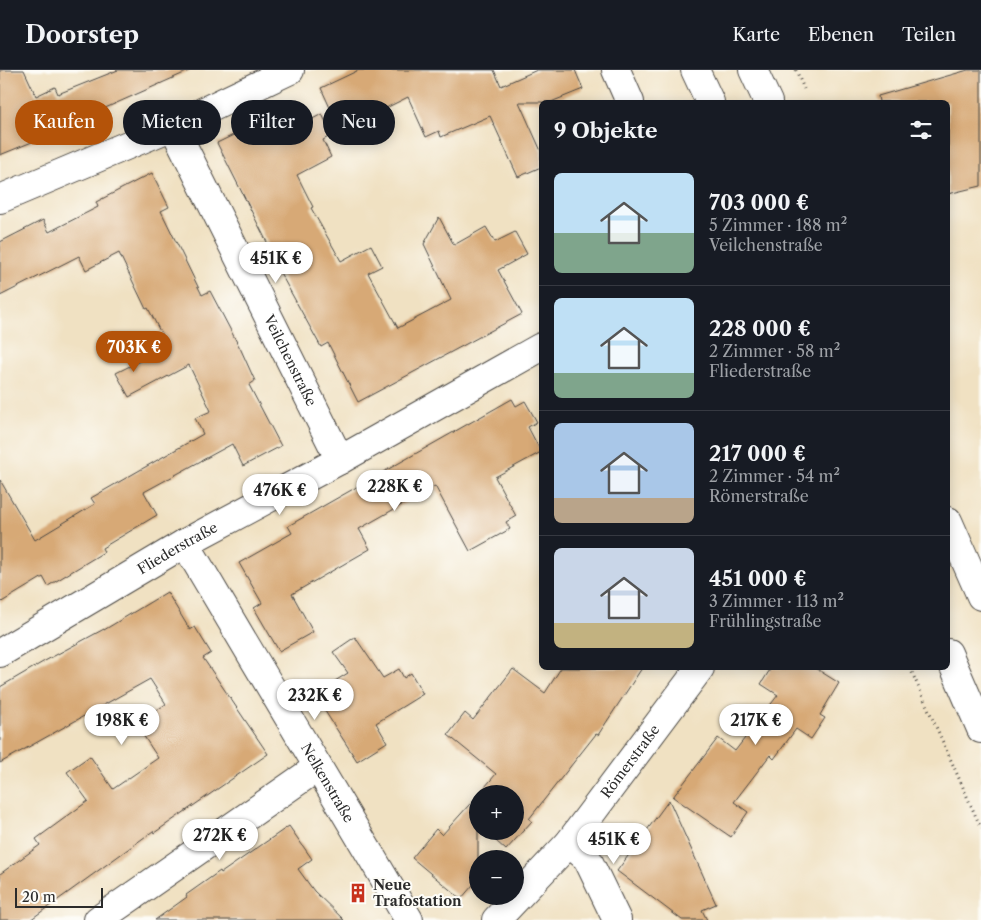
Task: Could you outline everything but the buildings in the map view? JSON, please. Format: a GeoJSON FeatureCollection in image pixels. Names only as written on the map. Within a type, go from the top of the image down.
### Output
{"type":"FeatureCollection","features":[{"type":"Feature","properties":{"kind":"street"},"geometry":{"type":"LineString","coordinates":[[221,103],[290,70]]}},
{"type":"Feature","properties":{"kind":"street"},"geometry":{"type":"LineString","coordinates":[[616,70],[629,100]]}},
{"type":"Feature","properties":{"kind":"street"},"geometry":{"type":"LineString","coordinates":[[696,70],[709,100]]}},
{"type":"Feature","properties":{"kind":"street"},"geometry":{"type":"LineString","coordinates":[[753,70],[767,100]]}},
{"type":"Feature","properties":{"kind":"street"},"geometry":{"type":"LineString","coordinates":[[0,199],[128,145]]}},
{"type":"Feature","properties":{"kind":"street","name":"Veilchenstraße"},"geometry":{"type":"LineString","coordinates":[[182,145],[340,460]]}},
{"type":"Feature","properties":{"kind":"street","name":"Fliederstraße"},"geometry":{"type":"LineString","coordinates":[[0,653],[185,543],[340,460],[539,348]]}},
{"type":"Feature","properties":{"kind":"street"},"geometry":{"type":"LineString","coordinates":[[950,526],[981,596]]}},
{"type":"Feature","properties":{"kind":"street","name":"Nelkenstraße"},"geometry":{"type":"LineString","coordinates":[[185,543],[408,920]]}},
{"type":"Feature","properties":{"kind":"street"},"geometry":{"type":"LineString","coordinates":[[950,658],[981,729]]}},
{"type":"Feature","properties":{"kind":"street","name":"Römerstraße"},"geometry":{"type":"LineString","coordinates":[[496,920],[569,843],[699,670]]}},
{"type":"Feature","properties":{"kind":"street"},"geometry":{"type":"LineString","coordinates":[[98,920],[318,767]]}},
{"type":"Feature","properties":{"kind":"street"},"geometry":{"type":"LineString","coordinates":[[569,843],[587,858],[617,920]]}},
{"type":"Feature","properties":{"kind":"path"},"geometry":{"type":"LineString","coordinates":[[796,70],[804,89]]}},
{"type":"Feature","properties":{"kind":"path"},"geometry":{"type":"LineString","coordinates":[[911,670],[981,828]]}},
{"type":"Feature","properties":{"kind":"place","name":"Neue Trafostation"},"geometry":{"type":"Point","coordinates":[358,893]}}]}
